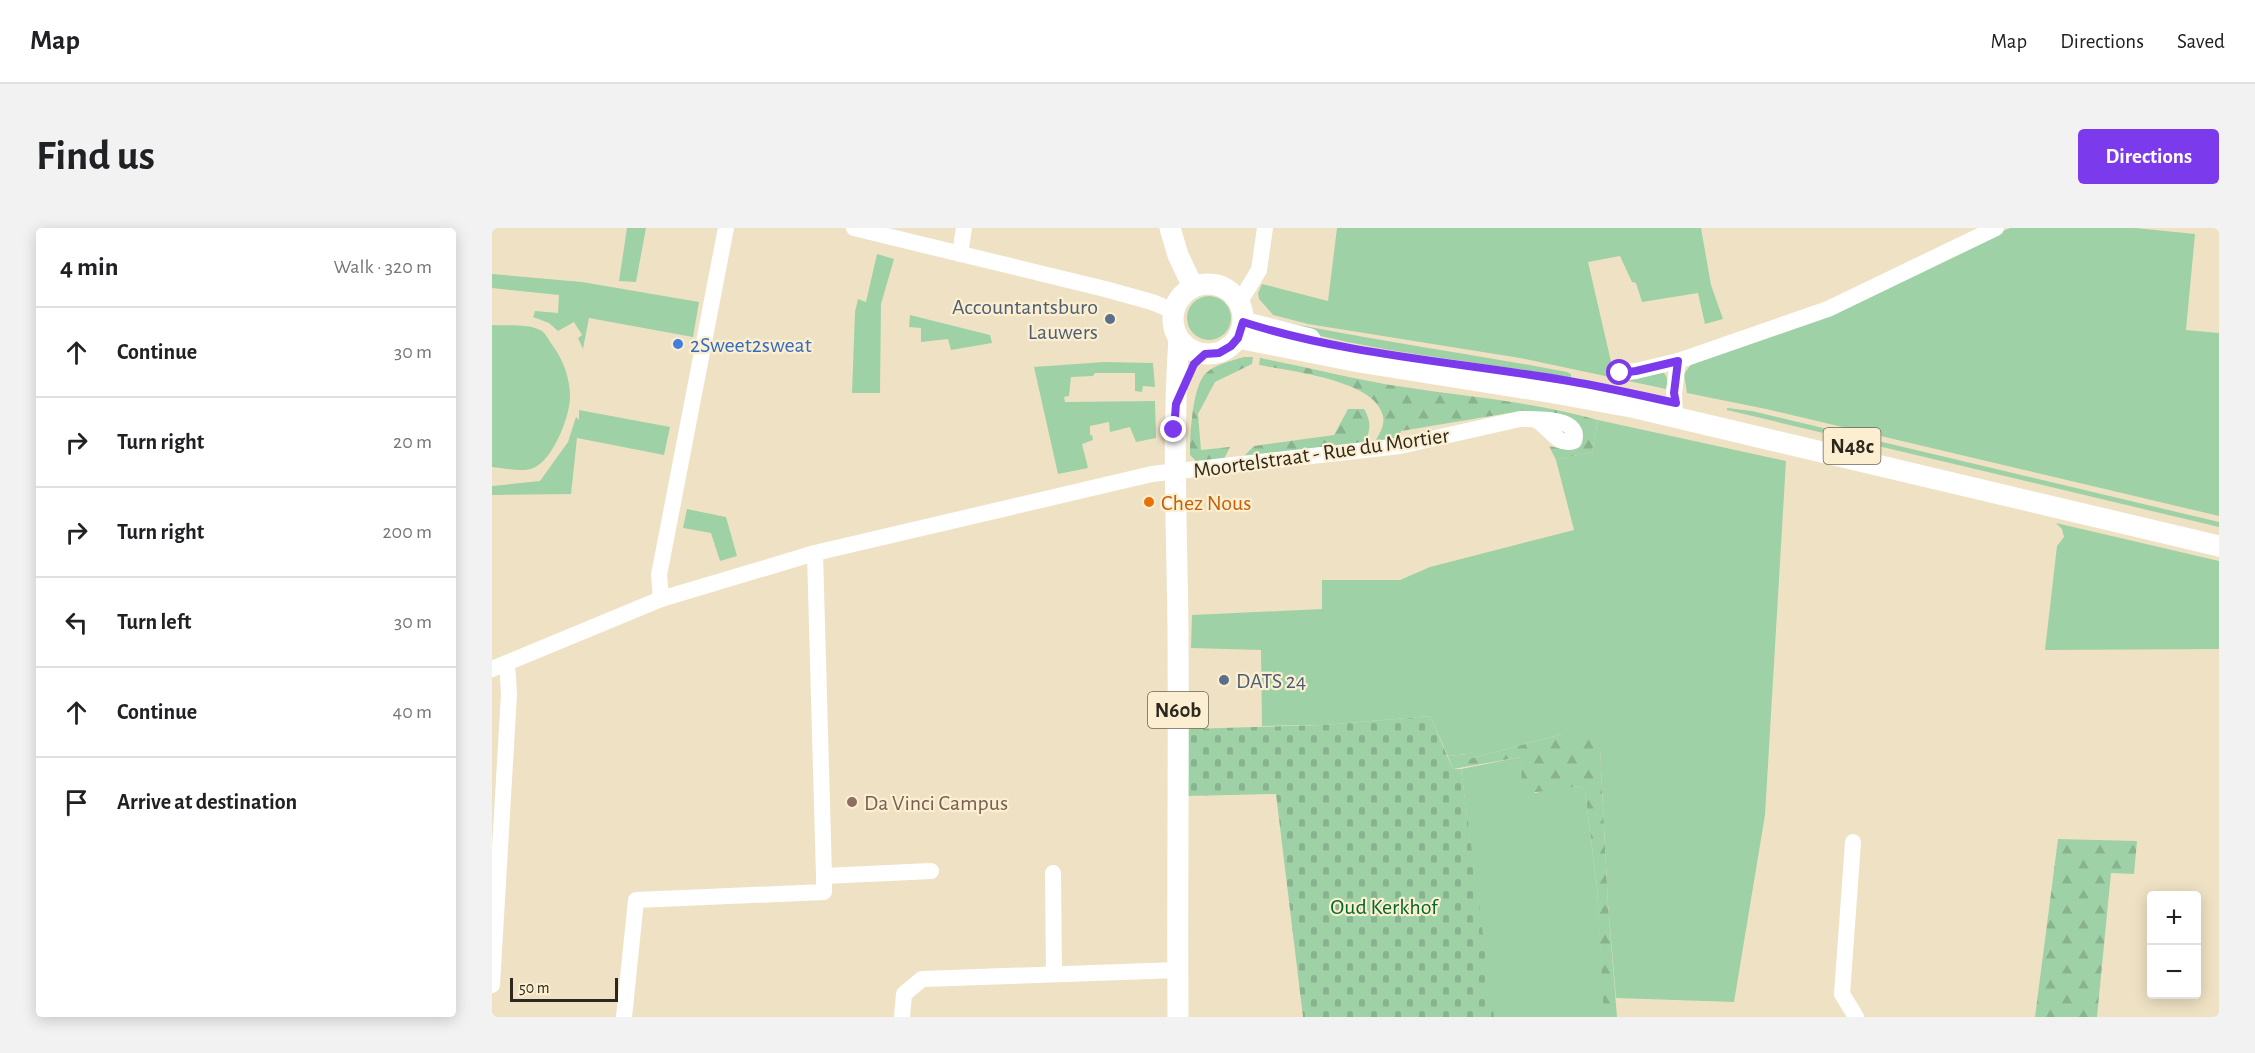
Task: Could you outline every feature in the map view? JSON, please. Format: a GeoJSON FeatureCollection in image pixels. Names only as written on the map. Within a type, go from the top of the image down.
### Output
{"type":"FeatureCollection","features":[{"type":"Feature","properties":{"kind":"main road"},"geometry":{"type":"LineString","coordinates":[[1170,228],[1175,247],[1193,287]]}},
{"type":"Feature","properties":{"kind":"main road"},"geometry":{"type":"LineString","coordinates":[[1174,311],[1180,298],[1193,287],[1216,285],[1230,291],[1240,321],[1225,350],[1205,354],[1192,351],[1179,339]]}},
{"type":"Feature","properties":{"kind":"main road","name":"N60b"},"geometry":{"type":"LineString","coordinates":[[1174,311],[1173,324],[1179,339],[1176,404],[1178,1017]]}},
{"type":"Feature","properties":{"kind":"main road","name":"N48c"},"geometry":{"type":"LineString","coordinates":[[1240,321],[1288,335],[1367,350],[1564,380],[1675,410],[2219,546]]}},
{"type":"Feature","properties":{"kind":"main road","name":"N60b"},"geometry":{"type":"LineString","coordinates":[[1176,404],[1189,372],[1205,354]]}},
{"type":"Feature","properties":{"kind":"main road","name":"N48c"},"geometry":{"type":"LineString","coordinates":[[1675,410],[2219,531]]}},
{"type":"Feature","properties":{"kind":"street"},"geometry":{"type":"LineString","coordinates":[[661,599],[659,575],[726,228]]}},
{"type":"Feature","properties":{"kind":"street"},"geometry":{"type":"LineString","coordinates":[[854,228],[1105,289],[1152,302],[1174,311]]}},
{"type":"Feature","properties":{"kind":"street"},"geometry":{"type":"LineString","coordinates":[[960,254],[964,228]]}},
{"type":"Feature","properties":{"kind":"street"},"geometry":{"type":"LineString","coordinates":[[1240,321],[1258,270],[1265,228]]}},
{"type":"Feature","properties":{"kind":"street"},"geometry":{"type":"LineString","coordinates":[[1620,373],[1678,361],[1828,309],[1996,228]]}},
{"type":"Feature","properties":{"kind":"street"},"geometry":{"type":"LineString","coordinates":[[1675,410],[1674,393],[1678,361]]}},
{"type":"Feature","properties":{"kind":"street","name":"Moortelstraat - Rue du Mortier"},"geometry":{"type":"LineString","coordinates":[[499,666],[661,599],[815,553],[1152,474],[1400,446],[1520,419],[1536,420]]}},
{"type":"Feature","properties":{"kind":"street"},"geometry":{"type":"LineString","coordinates":[[624,1017],[636,900],[824,892],[815,553]]}},
{"type":"Feature","properties":{"kind":"street"},"geometry":{"type":"LineString","coordinates":[[492,985],[509,694],[499,666]]}},
{"type":"Feature","properties":{"kind":"street"},"geometry":{"type":"LineString","coordinates":[[1853,842],[1842,994],[1856,1017]]}},
{"type":"Feature","properties":{"kind":"street"},"geometry":{"type":"LineString","coordinates":[[824,876],[932,871]]}},
{"type":"Feature","properties":{"kind":"street"},"geometry":{"type":"LineString","coordinates":[[1053,873],[1054,974]]}},
{"type":"Feature","properties":{"kind":"street"},"geometry":{"type":"LineString","coordinates":[[902,1017],[904,994],[922,979],[1178,970]]}},
{"type":"Feature","properties":{"kind":"green space"},"geometry":{"type":"Polygon","coordinates":[[[627,228],[646,228],[636,282],[619,281],[627,228]]]}},
{"type":"Feature","properties":{"kind":"green space"},"geometry":{"type":"Polygon","coordinates":[[[1337,228],[1701,228],[1711,285],[1723,319],[1705,324],[1698,293],[1642,302],[1636,283],[1632,282],[1620,256],[1588,262],[1612,366],[1617,375],[1660,370],[1667,378],[1666,389],[1520,358],[1308,324],[1273,315],[1259,299],[1258,293],[1262,284],[1328,301],[1337,228]]]}},
{"type":"Feature","properties":{"kind":"green space"},"geometry":{"type":"Polygon","coordinates":[[[2010,228],[2135,228],[2195,234],[2186,330],[2219,333],[2219,516],[1766,409],[1687,393],[1684,374],[1692,363],[2010,228]]]}},
{"type":"Feature","properties":{"kind":"green space"},"geometry":{"type":"Polygon","coordinates":[[[877,254],[894,259],[881,304],[880,393],[852,393],[855,312],[858,299],[866,302],[877,254]]]}},
{"type":"Feature","properties":{"kind":"green space"},"geometry":{"type":"Polygon","coordinates":[[[492,274],[582,282],[699,302],[693,337],[589,318],[583,349],[578,338],[582,335],[574,322],[558,331],[549,323],[533,317],[535,311],[558,313],[559,295],[492,288],[492,274]]]}},
{"type":"Feature","properties":{"kind":"green space"},"geometry":{"type":"Polygon","coordinates":[[[1209,296],[1224,303],[1231,318],[1224,333],[1209,340],[1194,333],[1187,318],[1194,303],[1209,296]]]}},
{"type":"Feature","properties":{"kind":"green space"},"geometry":{"type":"Polygon","coordinates":[[[910,315],[990,335],[992,343],[951,350],[948,339],[921,342],[921,328],[909,327],[910,315]]]}},
{"type":"Feature","properties":{"kind":"green space"},"geometry":{"type":"Polygon","coordinates":[[[1270,319],[1567,372],[1571,374],[1571,377],[1352,343],[1270,319]]]}},
{"type":"Feature","properties":{"kind":"green space"},"geometry":{"type":"Polygon","coordinates":[[[492,325],[524,326],[542,331],[560,358],[568,377],[570,397],[564,425],[549,454],[537,466],[527,470],[492,467],[492,325]]]}},
{"type":"Feature","properties":{"kind":"green space"},"geometry":{"type":"Polygon","coordinates":[[[1244,357],[1253,357],[1252,364],[1215,382],[1198,414],[1201,450],[1230,447],[1223,461],[1196,461],[1190,455],[1191,436],[1195,400],[1201,379],[1214,368],[1244,357]]]}},
{"type":"Feature","properties":{"kind":"green space"},"geometry":{"type":"Polygon","coordinates":[[[1260,358],[1386,384],[1526,404],[1598,420],[1592,452],[1556,460],[1549,446],[1562,449],[1532,412],[1509,413],[1401,431],[1399,438],[1375,442],[1382,427],[1383,416],[1377,404],[1365,394],[1330,379],[1259,365],[1260,358]]]}},
{"type":"Feature","properties":{"kind":"green space"},"geometry":{"type":"Polygon","coordinates":[[[1104,362],[1153,363],[1155,387],[1143,386],[1142,392],[1135,391],[1135,373],[1095,373],[1093,376],[1071,377],[1069,396],[1064,397],[1065,402],[1155,401],[1156,438],[1136,442],[1130,427],[1110,432],[1109,422],[1090,426],[1090,435],[1093,440],[1082,444],[1088,468],[1058,474],[1034,367],[1104,362]]]}},
{"type":"Feature","properties":{"kind":"green space"},"geometry":{"type":"Polygon","coordinates":[[[1727,408],[1752,411],[2219,522],[2219,527],[1727,410],[1727,408]]]}},
{"type":"Feature","properties":{"kind":"green space"},"geometry":{"type":"Polygon","coordinates":[[[1348,409],[1364,409],[1367,414],[1369,426],[1365,444],[1241,459],[1254,446],[1334,435],[1348,409]]]}},
{"type":"Feature","properties":{"kind":"green space"},"geometry":{"type":"Polygon","coordinates":[[[579,410],[670,427],[664,455],[577,438],[571,494],[492,495],[492,486],[540,481],[568,442],[576,417],[579,420],[579,410]]]}},
{"type":"Feature","properties":{"kind":"green space"},"geometry":{"type":"Polygon","coordinates":[[[1598,420],[1786,461],[1765,815],[1734,1002],[1616,998],[1608,904],[1600,749],[1562,734],[1469,759],[1467,754],[1448,756],[1430,716],[1324,725],[1262,726],[1261,650],[1191,648],[1192,615],[1322,609],[1322,580],[1400,580],[1430,567],[1574,530],[1556,460],[1592,452],[1598,420]]]}},
{"type":"Feature","properties":{"kind":"green space"},"geometry":{"type":"Polygon","coordinates":[[[687,509],[726,517],[737,556],[720,561],[711,533],[683,528],[687,509]]]}},
{"type":"Feature","properties":{"kind":"green space"},"geometry":{"type":"Polygon","coordinates":[[[2056,523],[2219,561],[2219,649],[2045,650],[2057,546],[2064,537],[2062,529],[2056,523]]]}},
{"type":"Feature","properties":{"kind":"green space","name":"Oud Kerkhof"},"geometry":{"type":"Polygon","coordinates":[[[1430,716],[1453,769],[1461,769],[1494,1017],[1303,1017],[1276,794],[1187,796],[1188,729],[1324,725],[1430,716]]]}},
{"type":"Feature","properties":{"kind":"green space"},"geometry":{"type":"Polygon","coordinates":[[[1562,734],[1595,738],[1600,749],[1608,904],[1617,1017],[1604,1017],[1597,887],[1585,791],[1581,786],[1525,792],[1522,788],[1521,757],[1453,769],[1448,756],[1468,754],[1469,759],[1562,734]]]}},
{"type":"Feature","properties":{"kind":"green space"},"geometry":{"type":"Polygon","coordinates":[[[1521,757],[1522,773],[1535,793],[1581,786],[1585,791],[1597,887],[1605,1017],[1493,1017],[1461,769],[1521,757]]]}},
{"type":"Feature","properties":{"kind":"green space"},"geometry":{"type":"Polygon","coordinates":[[[2058,839],[2137,841],[2134,874],[2111,873],[2097,1017],[2035,1017],[2058,839]]]}},
{"type":"Feature","properties":{"kind":"place","name":"Accountantsburo Lauwers"},"geometry":{"type":"Point","coordinates":[1110,319]}},
{"type":"Feature","properties":{"kind":"place","name":"2Sweet2sweat"},"geometry":{"type":"Point","coordinates":[678,344]}},
{"type":"Feature","properties":{"kind":"place","name":"Chez Nous"},"geometry":{"type":"Point","coordinates":[1149,502]}},
{"type":"Feature","properties":{"kind":"place","name":"DATS 24"},"geometry":{"type":"Point","coordinates":[1224,680]}},
{"type":"Feature","properties":{"kind":"place","name":"Da Vinci Campus"},"geometry":{"type":"Point","coordinates":[852,802]}},
{"type":"Feature","properties":{"kind":"route"},"geometry":{"type":"LineString","coordinates":[[1174,430],[1176,404],[1194,364],[1205,354],[1219,353],[1235,343],[1242,330],[1243,322],[1288,335],[1367,350],[1564,380],[1676,403],[1674,393],[1678,361],[1620,373]]}}]}
